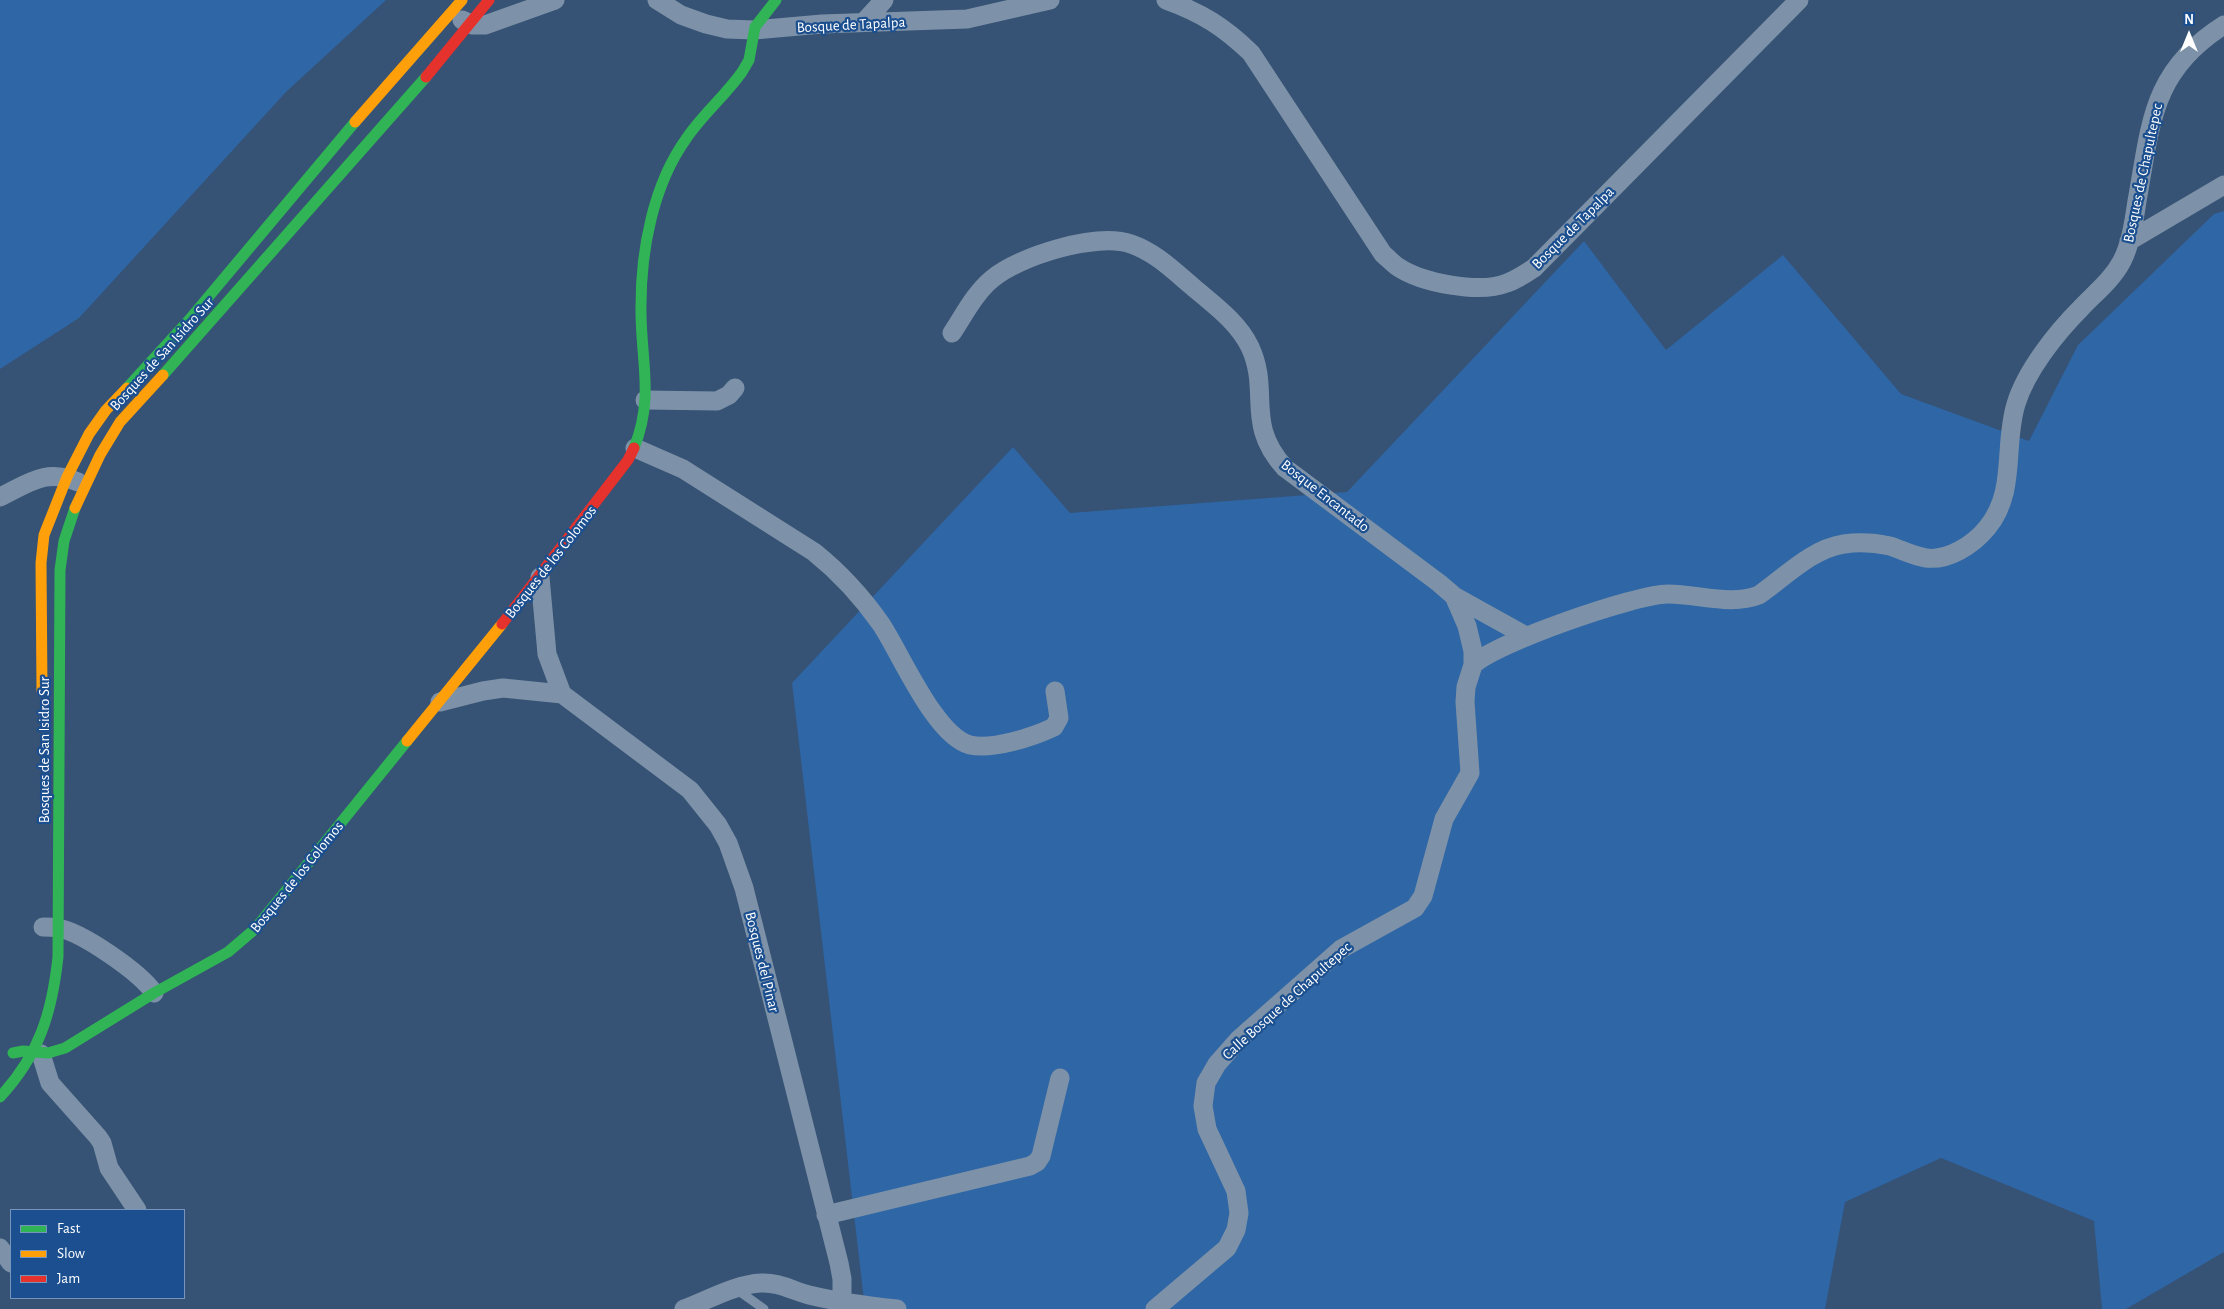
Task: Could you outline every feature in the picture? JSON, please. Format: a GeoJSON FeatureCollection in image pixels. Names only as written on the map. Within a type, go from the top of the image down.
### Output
{"type":"FeatureCollection","features":[{"type":"Feature","properties":{"kind":"main road","name":"Bosques de San Isidro Sur"},"geometry":{"type":"LineString","coordinates":[[0,1097],[37,1054],[53,1000],[58,964],[47,927],[60,570],[64,540],[84,485],[106,445],[133,406],[206,329],[415,91],[489,0]]}},
{"type":"Feature","properties":{"kind":"main road"},"geometry":{"type":"LineString","coordinates":[[754,30],[768,8],[776,0]]}},
{"type":"Feature","properties":{"kind":"main road","name":"Bosques de San Isidro Sur"},"geometry":{"type":"LineString","coordinates":[[42,702],[42,546],[50,516],[66,477],[84,442],[106,410],[189,320],[360,116],[457,6]]}},
{"type":"Feature","properties":{"kind":"main road","name":"Bosques de los Colomos"},"geometry":{"type":"LineString","coordinates":[[13,1053],[23,1051],[37,1054],[65,1048],[154,993],[228,952],[255,930],[540,577],[615,479],[635,448],[643,423],[646,369],[640,298],[647,236],[654,210],[664,181],[681,145],[729,89],[748,62],[754,30]]}},
{"type":"Feature","properties":{"kind":"main road"},"geometry":{"type":"LineString","coordinates":[[6,1063],[24,1036]]}},
{"type":"Feature","properties":{"kind":"street"},"geometry":{"type":"LineString","coordinates":[[457,6],[469,24],[478,26],[497,22],[555,0]]}},
{"type":"Feature","properties":{"kind":"street","name":"Bosque de Tapalpa"},"geometry":{"type":"LineString","coordinates":[[656,0],[681,15],[706,24],[727,29],[754,30],[864,22],[967,19],[1050,0]]}},
{"type":"Feature","properties":{"kind":"street"},"geometry":{"type":"LineString","coordinates":[[864,22],[884,0]]}},
{"type":"Feature","properties":{"kind":"street","name":"Bosque de Tapalpa"},"geometry":{"type":"LineString","coordinates":[[1166,0],[1204,17],[1226,30],[1251,53],[1383,254],[1397,267],[1434,281],[1453,285],[1494,286],[1513,280],[1534,268],[1799,0]]}},
{"type":"Feature","properties":{"kind":"street","name":"Bosques de Chapultepec"},"geometry":{"type":"LineString","coordinates":[[1473,665],[1482,658],[1526,636],[1644,596],[1668,594],[1736,600],[1752,598],[1813,556],[1842,544],[1878,544],[1932,559],[1957,552],[1976,540],[1988,528],[2000,508],[2006,487],[2010,429],[2016,404],[2025,381],[2060,331],[2080,308],[2106,284],[2121,262],[2129,241],[2154,116],[2165,83],[2191,49],[2224,25]]}},
{"type":"Feature","properties":{"kind":"street"},"geometry":{"type":"LineString","coordinates":[[2129,241],[2224,185]]}},
{"type":"Feature","properties":{"kind":"street","name":"Bosque Encantado"},"geometry":{"type":"LineString","coordinates":[[952,334],[983,286],[1009,266],[1080,243],[1097,241],[1116,241],[1131,244],[1148,252],[1161,260],[1225,314],[1250,348],[1258,380],[1259,414],[1262,431],[1275,457],[1285,468],[1454,596],[1526,636]]}},
{"type":"Feature","properties":{"kind":"street"},"geometry":{"type":"LineString","coordinates":[[645,400],[717,401],[729,395],[734,388]]}},
{"type":"Feature","properties":{"kind":"street"},"geometry":{"type":"LineString","coordinates":[[635,448],[683,469],[814,552],[830,565],[881,623],[936,718],[942,726],[958,739],[970,745],[998,745],[1054,727],[1059,718],[1055,691]]}},
{"type":"Feature","properties":{"kind":"street"},"geometry":{"type":"LineString","coordinates":[[0,497],[40,478],[56,475],[84,485]]}},
{"type":"Feature","properties":{"kind":"street"},"geometry":{"type":"LineString","coordinates":[[440,702],[503,688],[562,694],[547,654],[540,577]]}},
{"type":"Feature","properties":{"kind":"street"},"geometry":{"type":"LineString","coordinates":[[1454,596],[1470,637],[1473,665]]}},
{"type":"Feature","properties":{"kind":"street","name":"Calle Bosque de Chapultepec"},"geometry":{"type":"LineString","coordinates":[[1155,1309],[1227,1248],[1236,1230],[1239,1213],[1236,1191],[1207,1129],[1204,1118],[1204,1095],[1210,1074],[1239,1039],[1341,950],[1415,908],[1423,896],[1444,819],[1470,773],[1465,702],[1466,687],[1473,665]]}},
{"type":"Feature","properties":{"kind":"street","name":"Bosques del Pinar"},"geometry":{"type":"LineString","coordinates":[[562,694],[690,790],[718,825],[728,843],[744,888],[842,1279],[842,1302]]}},
{"type":"Feature","properties":{"kind":"street"},"geometry":{"type":"LineString","coordinates":[[47,927],[82,938],[144,979],[154,993]]}},
{"type":"Feature","properties":{"kind":"street"},"geometry":{"type":"LineString","coordinates":[[37,1054],[50,1082],[102,1143],[109,1168],[136,1209]]}},
{"type":"Feature","properties":{"kind":"street"},"geometry":{"type":"LineString","coordinates":[[826,1215],[1022,1168],[1037,1162],[1041,1156],[1060,1078]]}},
{"type":"Feature","properties":{"kind":"street"},"geometry":{"type":"LineString","coordinates":[[0,1248],[10,1262]]}},
{"type":"Feature","properties":{"kind":"street"},"geometry":{"type":"LineString","coordinates":[[684,1309],[736,1289],[759,1283],[770,1283],[808,1295],[842,1302],[897,1309]]}},
{"type":"Feature","properties":{"kind":"lane"},"geometry":{"type":"LineString","coordinates":[[736,1289],[764,1309]]}},
{"type":"Feature","properties":{"kind":"shaded area"},"geometry":{"type":"Polygon","coordinates":[[[0,0],[386,0],[286,92],[79,318],[0,369],[0,0]]]}},
{"type":"Feature","properties":{"kind":"shaded area"},"geometry":{"type":"Polygon","coordinates":[[[2224,211],[2224,1252],[2126,1309],[2102,1309],[2094,1221],[1941,1158],[1845,1202],[1825,1309],[865,1309],[792,683],[1013,447],[1070,513],[1347,492],[1584,241],[1666,350],[1783,255],[1901,394],[2029,441],[2078,345],[2214,214],[2224,211]]]}},
{"type":"Feature","properties":{"kind":"traffic: fast"},"geometry":{"type":"LineString","coordinates":[[634,448],[644,411],[645,394],[641,325],[643,263],[657,197],[665,177],[686,139],[742,72],[749,60],[755,27],[776,0]]}},
{"type":"Feature","properties":{"kind":"traffic: fast"},"geometry":{"type":"LineString","coordinates":[[163,375],[426,77]]}},
{"type":"Feature","properties":{"kind":"traffic: fast"},"geometry":{"type":"LineString","coordinates":[[127,388],[189,320],[355,122]]}},
{"type":"Feature","properties":{"kind":"traffic: fast"},"geometry":{"type":"LineString","coordinates":[[0,1097],[25,1065],[34,1049],[52,997],[58,957],[60,570],[64,541],[75,508]]}},
{"type":"Feature","properties":{"kind":"traffic: fast"},"geometry":{"type":"LineString","coordinates":[[13,1053],[23,1051],[48,1053],[65,1048],[154,993],[228,952],[255,929],[407,741]]}},
{"type":"Feature","properties":{"kind":"traffic: slow"},"geometry":{"type":"LineString","coordinates":[[355,122],[462,0]]}},
{"type":"Feature","properties":{"kind":"traffic: slow"},"geometry":{"type":"LineString","coordinates":[[75,508],[100,455],[120,422],[163,375]]}},
{"type":"Feature","properties":{"kind":"traffic: slow"},"geometry":{"type":"LineString","coordinates":[[42,691],[41,563],[44,535],[67,477],[89,434],[106,410],[127,388]]}},
{"type":"Feature","properties":{"kind":"traffic: slow"},"geometry":{"type":"LineString","coordinates":[[407,741],[502,624]]}},
{"type":"Feature","properties":{"kind":"traffic: jam"},"geometry":{"type":"LineString","coordinates":[[426,77],[489,0]]}},
{"type":"Feature","properties":{"kind":"traffic: jam"},"geometry":{"type":"LineString","coordinates":[[502,624],[628,460],[634,448]]}}]}
